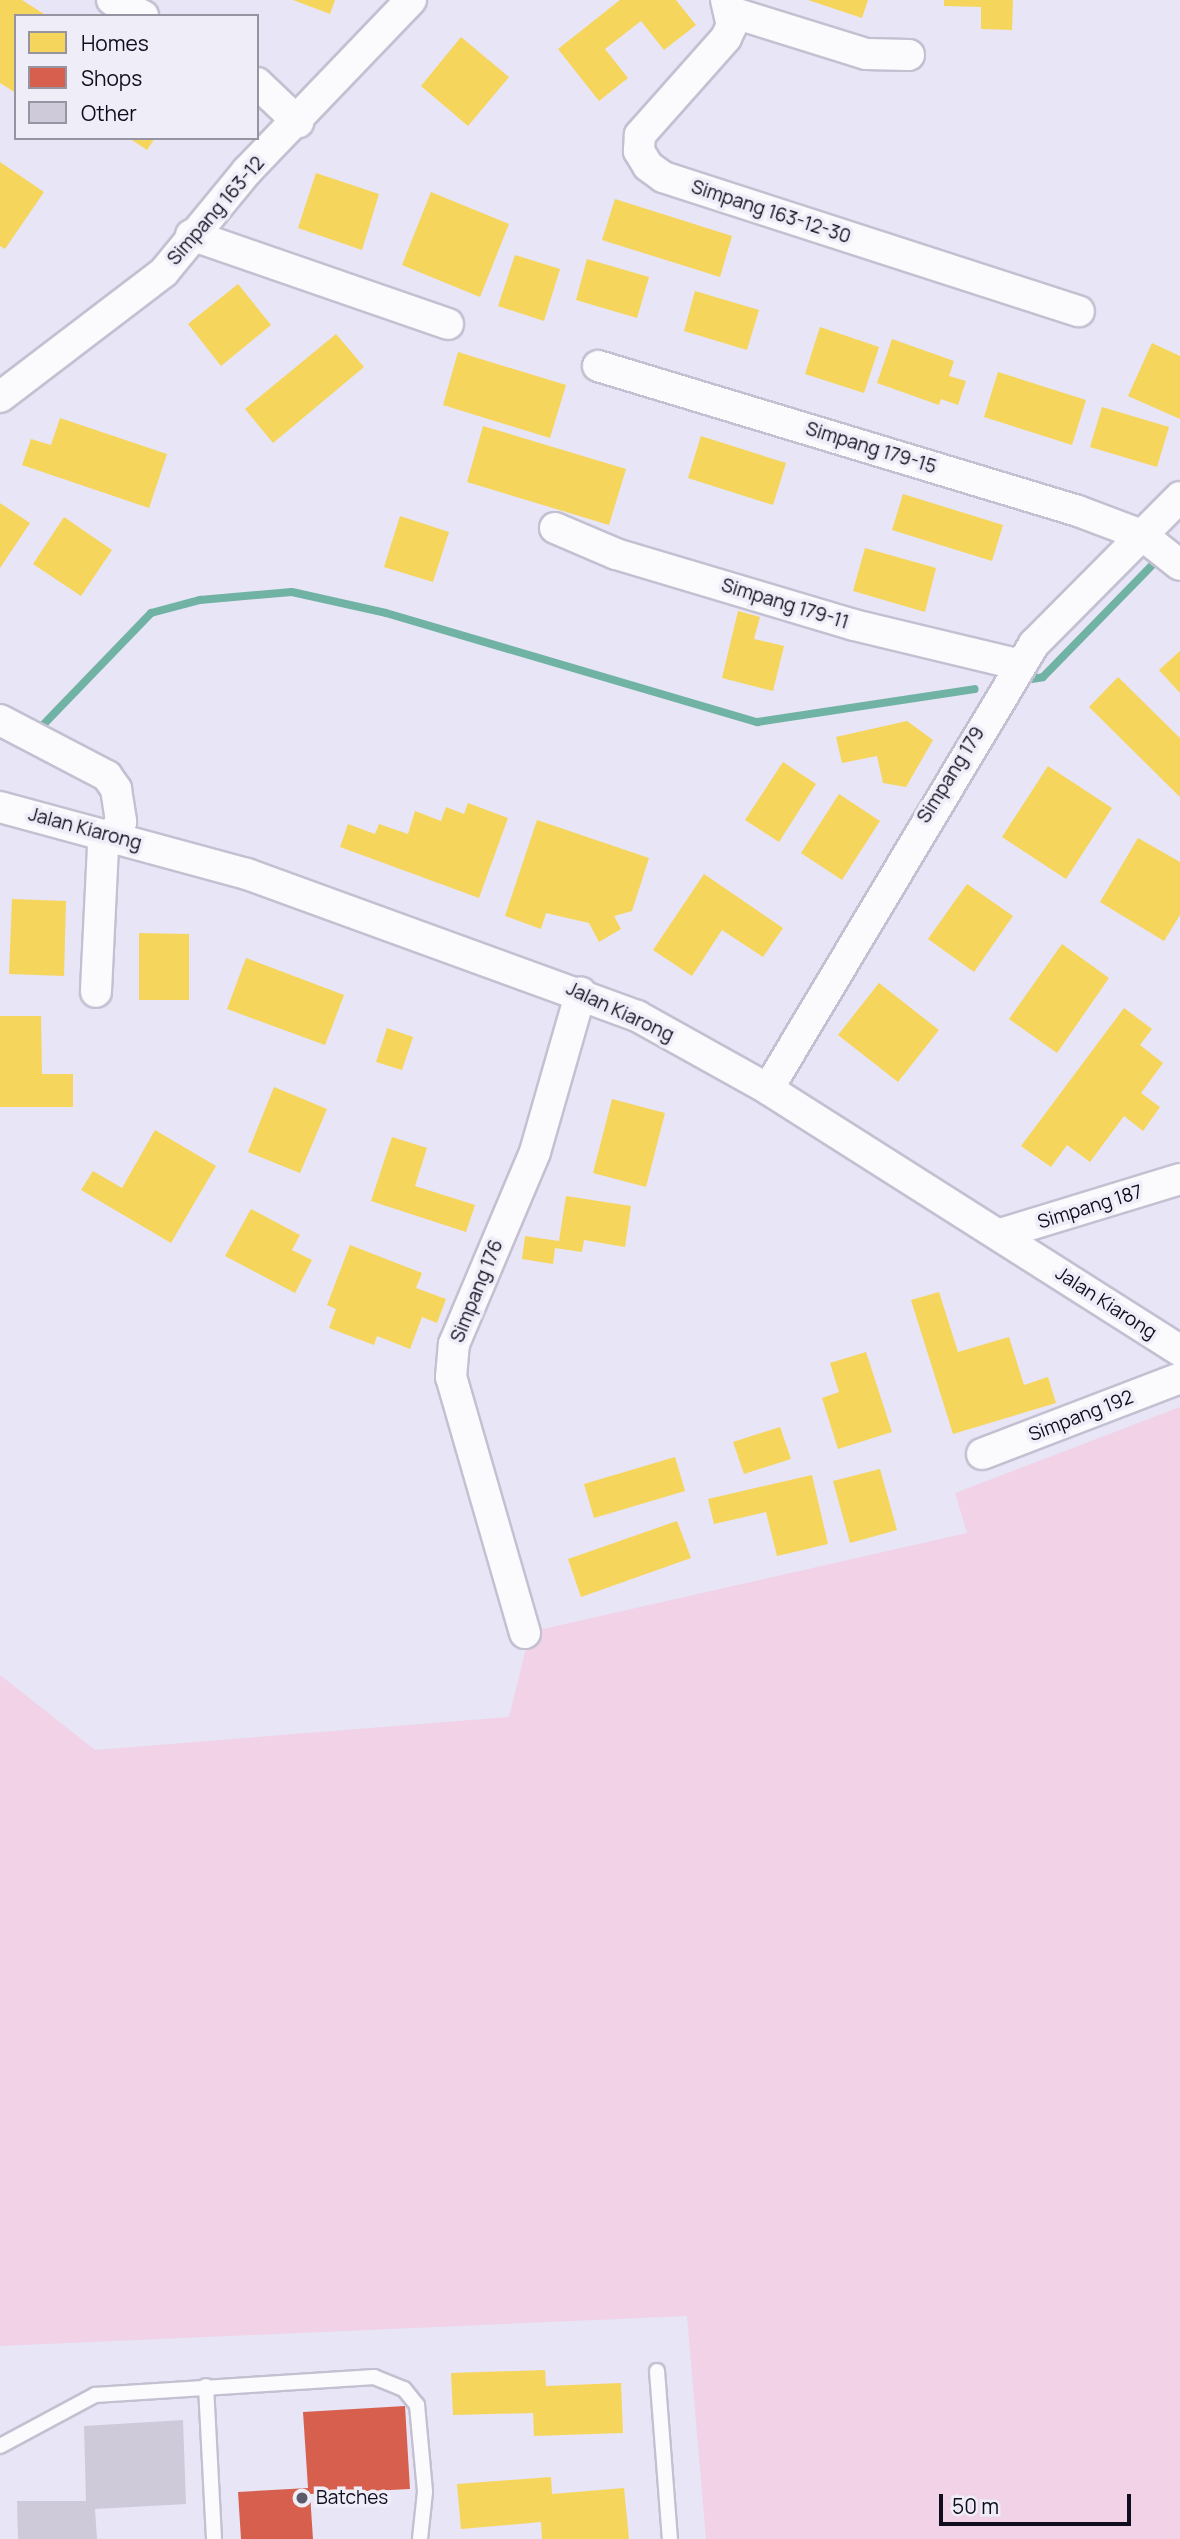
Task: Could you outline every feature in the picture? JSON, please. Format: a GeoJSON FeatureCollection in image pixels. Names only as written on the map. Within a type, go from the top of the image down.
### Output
{"type":"FeatureCollection","features":[{"type":"Feature","properties":{"kind":"street"},"geometry":{"type":"LineString","coordinates":[[112,0],[140,14]]}},
{"type":"Feature","properties":{"kind":"street","name":"Simpang 163-12"},"geometry":{"type":"LineString","coordinates":[[0,397],[131,303],[411,0]]}},
{"type":"Feature","properties":{"kind":"street","name":"Simpang 163-12-30"},"geometry":{"type":"LineString","coordinates":[[909,55],[866,54],[728,6],[726,37],[640,135],[639,151],[648,166],[663,177],[1079,311]]}},
{"type":"Feature","properties":{"kind":"street"},"geometry":{"type":"LineString","coordinates":[[259,85],[298,122]]}},
{"type":"Feature","properties":{"kind":"street"},"geometry":{"type":"LineString","coordinates":[[191,235],[448,324]]}},
{"type":"Feature","properties":{"kind":"street","name":"Simpang 179-15"},"geometry":{"type":"LineString","coordinates":[[598,366],[1142,535]]}},
{"type":"Feature","properties":{"kind":"street","name":"Simpang 179"},"geometry":{"type":"LineString","coordinates":[[768,1088],[1020,665],[1180,497]]}},
{"type":"Feature","properties":{"kind":"street","name":"Simpang 179-11"},"geometry":{"type":"LineString","coordinates":[[555,527],[616,554],[854,625],[1020,665]]}},
{"type":"Feature","properties":{"kind":"street"},"geometry":{"type":"LineString","coordinates":[[1142,535],[1180,565]]}},
{"type":"Feature","properties":{"kind":"street"},"geometry":{"type":"LineString","coordinates":[[0,720],[107,776],[120,803],[113,836],[103,847],[96,992]]}},
{"type":"Feature","properties":{"kind":"street","name":"Jalan Kiarong"},"geometry":{"type":"LineString","coordinates":[[0,807],[247,874],[581,992],[768,1088],[1180,1350]]}},
{"type":"Feature","properties":{"kind":"street","name":"Simpang 176"},"geometry":{"type":"LineString","coordinates":[[525,1633],[450,1377],[454,1344],[535,1152],[581,992]]}},
{"type":"Feature","properties":{"kind":"street","name":"Simpang 187"},"geometry":{"type":"LineString","coordinates":[[1000,1234],[1180,1179]]}},
{"type":"Feature","properties":{"kind":"street","name":"Simpang 192"},"geometry":{"type":"LineString","coordinates":[[982,1454],[1180,1378]]}},
{"type":"Feature","properties":{"kind":"lane"},"geometry":{"type":"LineString","coordinates":[[657,2371],[670,2539]]}},
{"type":"Feature","properties":{"kind":"lane"},"geometry":{"type":"LineString","coordinates":[[0,2446],[95,2395],[374,2377],[404,2389],[417,2405],[425,2492],[420,2539]]}},
{"type":"Feature","properties":{"kind":"lane"},"geometry":{"type":"LineString","coordinates":[[206,2386],[214,2539]]}},
{"type":"Feature","properties":{"kind":"shaded area"},"geometry":{"type":"Polygon","coordinates":[[[1180,1407],[1180,2539],[706,2539],[687,2316],[0,2346],[0,1675],[95,1750],[509,1717],[530,1632],[967,1533],[955,1493],[1180,1407]]]}},
{"type":"Feature","properties":{"kind":"building: Homes"},"geometry":{"type":"Polygon","coordinates":[[[0,0],[22,0],[44,14],[14,14],[14,92],[0,83],[0,0]]]}},
{"type":"Feature","properties":{"kind":"building: Homes"},"geometry":{"type":"Polygon","coordinates":[[[293,0],[335,0],[330,14],[293,0]]]}},
{"type":"Feature","properties":{"kind":"building: Homes"},"geometry":{"type":"Polygon","coordinates":[[[620,0],[676,0],[696,25],[664,50],[641,21],[605,49],[628,78],[599,101],[558,49],[620,0]]]}},
{"type":"Feature","properties":{"kind":"building: Homes"},"geometry":{"type":"Polygon","coordinates":[[[808,0],[868,0],[862,18],[808,0]]]}},
{"type":"Feature","properties":{"kind":"building: Homes"},"geometry":{"type":"Polygon","coordinates":[[[944,0],[1013,0],[1012,30],[981,29],[981,7],[944,6],[944,0]]]}},
{"type":"Feature","properties":{"kind":"building: Homes"},"geometry":{"type":"Polygon","coordinates":[[[461,37],[509,77],[468,126],[421,86],[461,37]]]}},
{"type":"Feature","properties":{"kind":"building: Homes"},"geometry":{"type":"Polygon","coordinates":[[[132,140],[154,140],[147,150],[132,140]]]}},
{"type":"Feature","properties":{"kind":"building: Homes"},"geometry":{"type":"Polygon","coordinates":[[[0,162],[44,192],[5,249],[0,246],[0,162]]]}},
{"type":"Feature","properties":{"kind":"building: Homes"},"geometry":{"type":"Polygon","coordinates":[[[316,173],[379,194],[362,250],[298,228],[316,173]]]}},
{"type":"Feature","properties":{"kind":"building: Homes"},"geometry":{"type":"Polygon","coordinates":[[[431,192],[509,224],[480,297],[402,265],[431,192]]]}},
{"type":"Feature","properties":{"kind":"building: Homes"},"geometry":{"type":"Polygon","coordinates":[[[615,199],[732,236],[720,277],[602,240],[615,199]]]}},
{"type":"Feature","properties":{"kind":"building: Homes"},"geometry":{"type":"Polygon","coordinates":[[[515,255],[560,269],[544,321],[498,306],[515,255]]]}},
{"type":"Feature","properties":{"kind":"building: Homes"},"geometry":{"type":"Polygon","coordinates":[[[587,259],[649,277],[637,318],[576,300],[587,259]]]}},
{"type":"Feature","properties":{"kind":"building: Homes"},"geometry":{"type":"Polygon","coordinates":[[[238,284],[271,325],[221,366],[188,324],[238,284]]]}},
{"type":"Feature","properties":{"kind":"building: Homes"},"geometry":{"type":"Polygon","coordinates":[[[695,291],[759,310],[747,350],[684,331],[695,291]]]}},
{"type":"Feature","properties":{"kind":"building: Homes"},"geometry":{"type":"Polygon","coordinates":[[[820,327],[879,347],[864,393],[805,374],[820,327]]]}},
{"type":"Feature","properties":{"kind":"building: Homes"},"geometry":{"type":"Polygon","coordinates":[[[336,334],[364,367],[273,443],[245,409],[336,334]]]}},
{"type":"Feature","properties":{"kind":"building: Homes"},"geometry":{"type":"Polygon","coordinates":[[[892,339],[954,361],[949,376],[966,381],[958,405],[941,399],[939,405],[877,383],[892,339]]]}},
{"type":"Feature","properties":{"kind":"building: Homes"},"geometry":{"type":"Polygon","coordinates":[[[1152,343],[1180,356],[1180,419],[1128,396],[1152,343]]]}},
{"type":"Feature","properties":{"kind":"building: Homes"},"geometry":{"type":"Polygon","coordinates":[[[458,352],[566,385],[550,438],[443,405],[458,352]]]}},
{"type":"Feature","properties":{"kind":"building: Homes"},"geometry":{"type":"Polygon","coordinates":[[[998,372],[1086,400],[1072,445],[984,417],[998,372]]]}},
{"type":"Feature","properties":{"kind":"building: Homes"},"geometry":{"type":"Polygon","coordinates":[[[1102,407],[1169,427],[1157,467],[1090,447],[1102,407]]]}},
{"type":"Feature","properties":{"kind":"building: Homes"},"geometry":{"type":"Polygon","coordinates":[[[60,418],[167,454],[149,508],[22,465],[31,439],[51,445],[60,418]]]}},
{"type":"Feature","properties":{"kind":"building: Homes"},"geometry":{"type":"Polygon","coordinates":[[[483,426],[626,469],[609,525],[467,482],[483,426]]]}},
{"type":"Feature","properties":{"kind":"building: Homes"},"geometry":{"type":"Polygon","coordinates":[[[701,436],[786,463],[773,505],[688,478],[701,436]]]}},
{"type":"Feature","properties":{"kind":"building: Homes"},"geometry":{"type":"Polygon","coordinates":[[[903,494],[1003,525],[992,561],[892,530],[903,494]]]}},
{"type":"Feature","properties":{"kind":"building: Homes"},"geometry":{"type":"Polygon","coordinates":[[[0,503],[30,523],[0,568],[0,503]]]}},
{"type":"Feature","properties":{"kind":"building: Homes"},"geometry":{"type":"Polygon","coordinates":[[[400,516],[449,532],[433,582],[384,567],[400,516]]]}},
{"type":"Feature","properties":{"kind":"building: Homes"},"geometry":{"type":"Polygon","coordinates":[[[64,517],[112,550],[81,596],[33,564],[64,517]]]}},
{"type":"Feature","properties":{"kind":"building: Homes"},"geometry":{"type":"Polygon","coordinates":[[[865,548],[936,568],[925,612],[853,591],[865,548]]]}},
{"type":"Feature","properties":{"kind":"building: Homes"},"geometry":{"type":"Polygon","coordinates":[[[738,611],[760,617],[754,639],[784,646],[773,691],[722,678],[738,611]]]}},
{"type":"Feature","properties":{"kind":"building: Homes"},"geometry":{"type":"Polygon","coordinates":[[[1180,651],[1180,693],[1159,670],[1180,651]]]}},
{"type":"Feature","properties":{"kind":"building: Homes"},"geometry":{"type":"Polygon","coordinates":[[[1118,677],[1180,738],[1180,797],[1089,707],[1118,677]]]}},
{"type":"Feature","properties":{"kind":"building: Homes"},"geometry":{"type":"Polygon","coordinates":[[[907,721],[933,740],[906,787],[883,783],[877,756],[842,763],[836,737],[907,721]]]}},
{"type":"Feature","properties":{"kind":"building: Homes"},"geometry":{"type":"Polygon","coordinates":[[[783,762],[816,784],[779,842],[745,820],[783,762]]]}},
{"type":"Feature","properties":{"kind":"building: Homes"},"geometry":{"type":"Polygon","coordinates":[[[1048,766],[1112,808],[1066,879],[1002,837],[1048,766]]]}},
{"type":"Feature","properties":{"kind":"building: Homes"},"geometry":{"type":"Polygon","coordinates":[[[839,794],[880,821],[842,880],[801,853],[839,794]]]}},
{"type":"Feature","properties":{"kind":"building: Homes"},"geometry":{"type":"Polygon","coordinates":[[[468,803],[508,818],[479,898],[340,847],[348,824],[375,834],[379,824],[408,834],[415,811],[441,821],[446,807],[464,814],[468,803]]]}},
{"type":"Feature","properties":{"kind":"building: Homes"},"geometry":{"type":"Polygon","coordinates":[[[537,820],[649,858],[632,911],[614,916],[621,929],[599,942],[589,923],[546,913],[541,929],[505,916],[537,820]]]}},
{"type":"Feature","properties":{"kind":"building: Homes"},"geometry":{"type":"Polygon","coordinates":[[[1138,838],[1180,862],[1180,915],[1164,941],[1100,902],[1138,838]]]}},
{"type":"Feature","properties":{"kind":"building: Homes"},"geometry":{"type":"Polygon","coordinates":[[[704,874],[783,928],[763,957],[722,930],[692,976],[653,950],[704,874]]]}},
{"type":"Feature","properties":{"kind":"building: Homes"},"geometry":{"type":"Polygon","coordinates":[[[967,884],[1013,916],[974,972],[928,939],[967,884]]]}},
{"type":"Feature","properties":{"kind":"building: Homes"},"geometry":{"type":"Polygon","coordinates":[[[12,899],[66,901],[64,976],[9,974],[12,899]]]}},
{"type":"Feature","properties":{"kind":"building: Homes"},"geometry":{"type":"Polygon","coordinates":[[[139,933],[189,934],[189,1000],[139,1000],[139,933]]]}},
{"type":"Feature","properties":{"kind":"building: Homes"},"geometry":{"type":"Polygon","coordinates":[[[1062,944],[1109,978],[1057,1053],[1009,1019],[1062,944]]]}},
{"type":"Feature","properties":{"kind":"building: Homes"},"geometry":{"type":"Polygon","coordinates":[[[246,958],[344,995],[325,1045],[227,1009],[246,958]]]}},
{"type":"Feature","properties":{"kind":"building: Homes"},"geometry":{"type":"Polygon","coordinates":[[[879,983],[939,1030],[898,1082],[838,1035],[879,983]]]}},
{"type":"Feature","properties":{"kind":"building: Homes"},"geometry":{"type":"Polygon","coordinates":[[[1124,1008],[1152,1029],[1140,1045],[1163,1063],[1141,1093],[1160,1107],[1143,1131],[1124,1116],[1090,1162],[1067,1145],[1051,1167],[1021,1146],[1124,1008]]]}},
{"type":"Feature","properties":{"kind":"building: Homes"},"geometry":{"type":"Polygon","coordinates":[[[0,1016],[41,1016],[42,1074],[73,1074],[73,1107],[0,1107],[0,1016]]]}},
{"type":"Feature","properties":{"kind":"building: Homes"},"geometry":{"type":"Polygon","coordinates":[[[387,1028],[413,1037],[402,1070],[376,1062],[387,1028]]]}},
{"type":"Feature","properties":{"kind":"building: Homes"},"geometry":{"type":"Polygon","coordinates":[[[274,1087],[327,1109],[300,1173],[248,1152],[274,1087]]]}},
{"type":"Feature","properties":{"kind":"building: Homes"},"geometry":{"type":"Polygon","coordinates":[[[612,1099],[665,1113],[646,1187],[593,1173],[612,1099]]]}},
{"type":"Feature","properties":{"kind":"building: Homes"},"geometry":{"type":"Polygon","coordinates":[[[155,1130],[216,1166],[171,1243],[81,1190],[93,1171],[122,1188],[155,1130]]]}},
{"type":"Feature","properties":{"kind":"building: Homes"},"geometry":{"type":"Polygon","coordinates":[[[392,1137],[427,1148],[415,1186],[475,1205],[466,1232],[371,1201],[392,1137]]]}},
{"type":"Feature","properties":{"kind":"building: Homes"},"geometry":{"type":"Polygon","coordinates":[[[566,1196],[631,1206],[625,1247],[584,1240],[582,1252],[555,1248],[553,1264],[522,1259],[525,1236],[559,1241],[566,1196]]]}},
{"type":"Feature","properties":{"kind":"building: Homes"},"geometry":{"type":"Polygon","coordinates":[[[251,1209],[300,1235],[292,1250],[312,1260],[295,1293],[225,1256],[251,1209]]]}},
{"type":"Feature","properties":{"kind":"building: Homes"},"geometry":{"type":"Polygon","coordinates":[[[350,1245],[422,1273],[416,1288],[446,1299],[437,1323],[422,1317],[410,1349],[377,1336],[374,1345],[329,1328],[336,1309],[327,1305],[350,1245]]]}},
{"type":"Feature","properties":{"kind":"building: Homes"},"geometry":{"type":"Polygon","coordinates":[[[939,1292],[958,1352],[1009,1337],[1024,1385],[1048,1377],[1056,1403],[953,1434],[911,1300],[939,1292]]]}},
{"type":"Feature","properties":{"kind":"building: Homes"},"geometry":{"type":"Polygon","coordinates":[[[866,1352],[892,1432],[838,1449],[822,1398],[839,1392],[830,1363],[866,1352]]]}},
{"type":"Feature","properties":{"kind":"building: Homes"},"geometry":{"type":"Polygon","coordinates":[[[780,1427],[791,1459],[744,1474],[733,1442],[780,1427]]]}},
{"type":"Feature","properties":{"kind":"building: Homes"},"geometry":{"type":"Polygon","coordinates":[[[675,1457],[685,1491],[594,1518],[584,1484],[675,1457]]]}},
{"type":"Feature","properties":{"kind":"building: Homes"},"geometry":{"type":"Polygon","coordinates":[[[880,1469],[897,1530],[850,1543],[833,1481],[880,1469]]]}},
{"type":"Feature","properties":{"kind":"building: Homes"},"geometry":{"type":"Polygon","coordinates":[[[812,1475],[828,1544],[777,1556],[766,1512],[714,1524],[708,1499],[812,1475]]]}},
{"type":"Feature","properties":{"kind":"building: Homes"},"geometry":{"type":"Polygon","coordinates":[[[677,1521],[691,1558],[581,1597],[568,1559],[677,1521]]]}},
{"type":"Feature","properties":{"kind":"building: Homes"},"geometry":{"type":"Polygon","coordinates":[[[545,2370],[546,2386],[621,2383],[623,2433],[534,2436],[533,2413],[453,2415],[451,2373],[545,2370]]]}},
{"type":"Feature","properties":{"kind":"building: Homes"},"geometry":{"type":"Polygon","coordinates":[[[551,2477],[552,2494],[624,2488],[629,2539],[542,2539],[541,2522],[461,2529],[457,2484],[551,2477]]]}},
{"type":"Feature","properties":{"kind":"building: Shops"},"geometry":{"type":"Polygon","coordinates":[[[405,2406],[410,2489],[310,2494],[313,2539],[241,2539],[238,2492],[308,2488],[303,2412],[405,2406]]]}},
{"type":"Feature","properties":{"kind":"building: Other"},"geometry":{"type":"Polygon","coordinates":[[[183,2420],[186,2504],[95,2509],[97,2539],[18,2539],[17,2501],[86,2501],[84,2426],[183,2420]]]}},
{"type":"Feature","properties":{"kind":"waterway"},"geometry":{"type":"LineString","coordinates":[[1025,680],[1043,677],[1160,557]]}},
{"type":"Feature","properties":{"kind":"waterway"},"geometry":{"type":"LineString","coordinates":[[42,726],[151,613],[200,600],[292,592],[386,613],[757,722],[975,689]]}},
{"type":"Feature","properties":{"kind":"place","name":"Batches"},"geometry":{"type":"Point","coordinates":[302,2498]}}]}
